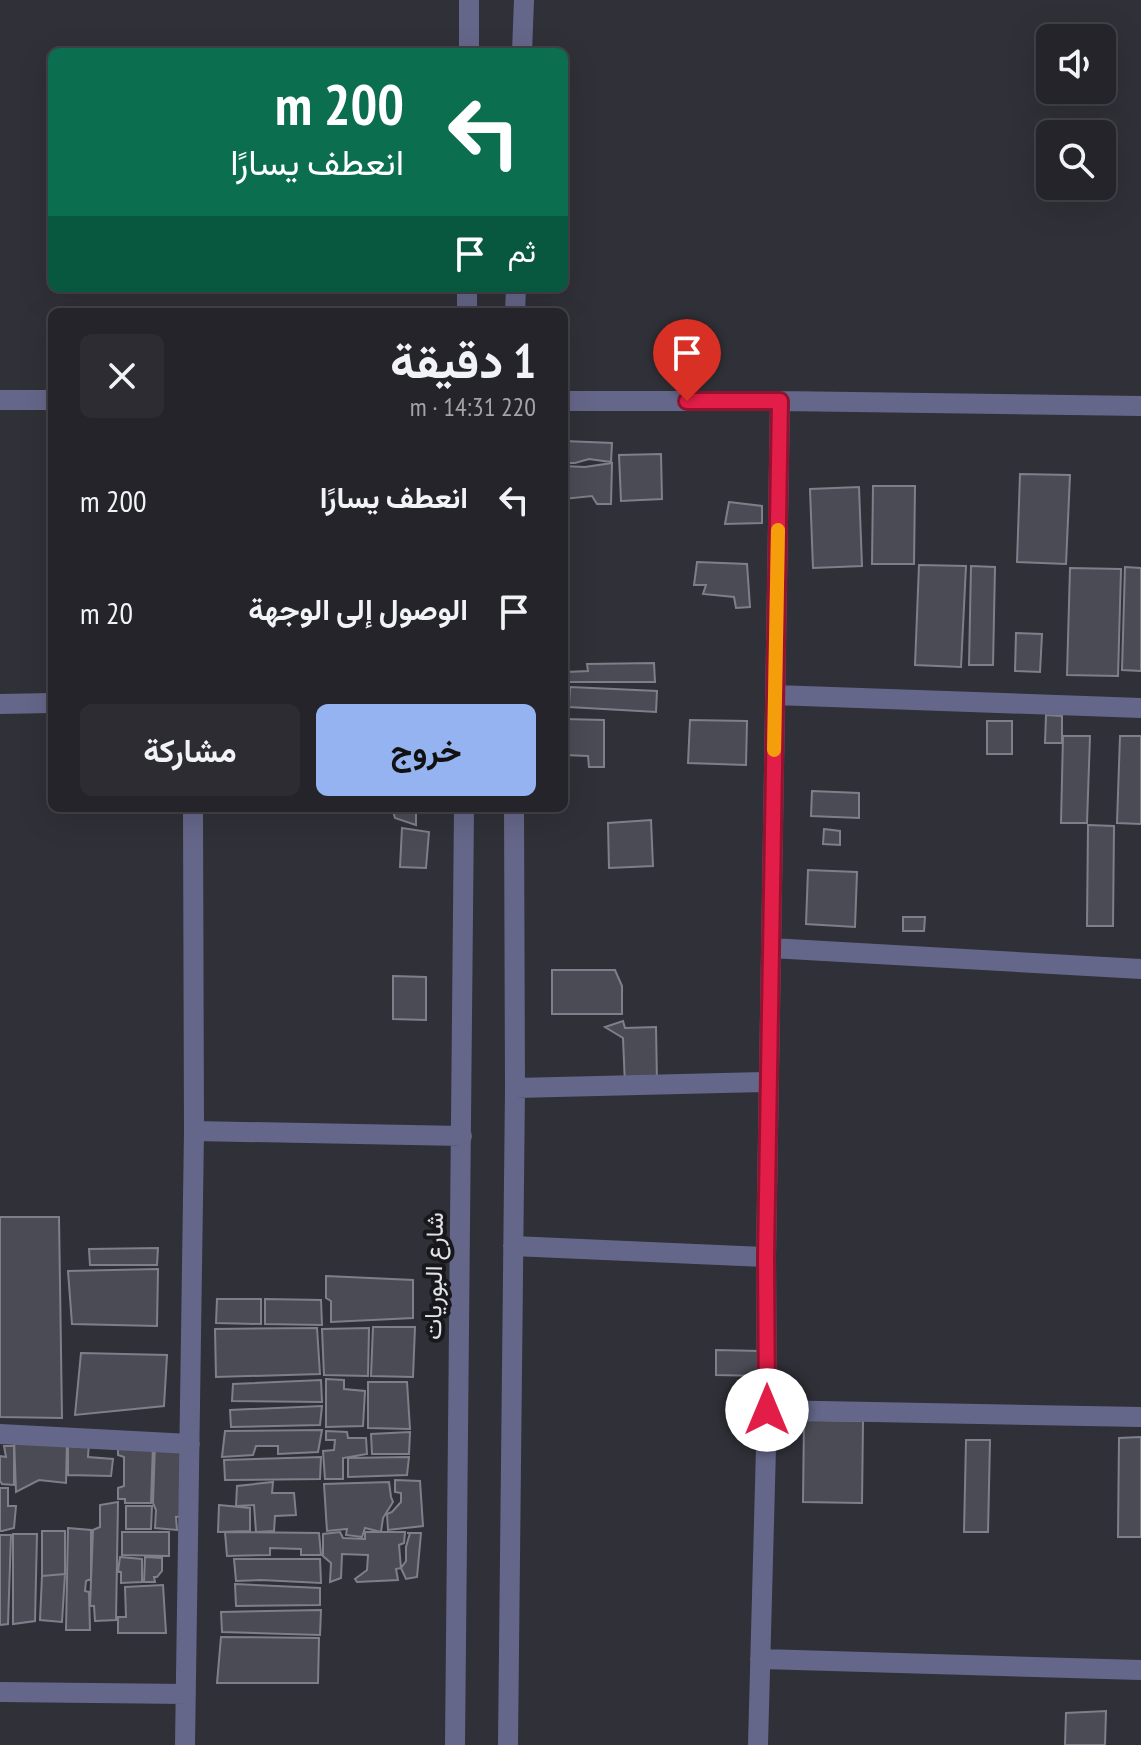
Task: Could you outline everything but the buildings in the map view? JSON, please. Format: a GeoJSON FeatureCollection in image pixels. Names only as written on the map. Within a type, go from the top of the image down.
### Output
{"type":"FeatureCollection","features":[{"type":"Feature","properties":{"kind":"street"},"geometry":{"type":"LineString","coordinates":[[469,0],[469,48]]}},
{"type":"Feature","properties":{"kind":"street"},"geometry":{"type":"LineString","coordinates":[[522,48],[524,0]]}},
{"type":"Feature","properties":{"kind":"street"},"geometry":{"type":"LineString","coordinates":[[0,400],[48,400]]}},
{"type":"Feature","properties":{"kind":"street"},"geometry":{"type":"LineString","coordinates":[[568,401],[1141,406]]}},
{"type":"Feature","properties":{"kind":"street"},"geometry":{"type":"LineString","coordinates":[[758,1745],[767,1410],[766,1257],[780,401]]}},
{"type":"Feature","properties":{"kind":"street"},"geometry":{"type":"LineString","coordinates":[[775,695],[1141,708]]}},
{"type":"Feature","properties":{"kind":"street"},"geometry":{"type":"LineString","coordinates":[[0,704],[48,703]]}},
{"type":"Feature","properties":{"kind":"street"},"geometry":{"type":"LineString","coordinates":[[185,1745],[194,1131],[193,812]]}},
{"type":"Feature","properties":{"kind":"street","name":"شارع البوريات"},"geometry":{"type":"LineString","coordinates":[[455,1745],[464,812]]}},
{"type":"Feature","properties":{"kind":"street"},"geometry":{"type":"LineString","coordinates":[[508,1745],[515,1088],[514,812]]}},
{"type":"Feature","properties":{"kind":"street"},"geometry":{"type":"LineString","coordinates":[[771,948],[1141,969]]}},
{"type":"Feature","properties":{"kind":"street"},"geometry":{"type":"LineString","coordinates":[[515,1088],[769,1082]]}},
{"type":"Feature","properties":{"kind":"street"},"geometry":{"type":"LineString","coordinates":[[194,1131],[462,1136]]}},
{"type":"Feature","properties":{"kind":"street"},"geometry":{"type":"LineString","coordinates":[[513,1246],[766,1257]]}},
{"type":"Feature","properties":{"kind":"street"},"geometry":{"type":"LineString","coordinates":[[767,1410],[1141,1417]]}},
{"type":"Feature","properties":{"kind":"street"},"geometry":{"type":"LineString","coordinates":[[0,1434],[190,1444]]}},
{"type":"Feature","properties":{"kind":"street"},"geometry":{"type":"LineString","coordinates":[[760,1659],[1141,1670]]}},
{"type":"Feature","properties":{"kind":"street"},"geometry":{"type":"LineString","coordinates":[[0,1692],[186,1694]]}},
{"type":"Feature","properties":{"kind":"slow traffic"},"geometry":{"type":"LineString","coordinates":[[774,750],[778,530]]}},
{"type":"Feature","properties":{"kind":"route"},"geometry":{"type":"LineString","coordinates":[[687,401],[780,401],[766,1257],[767,1410]]}}]}
